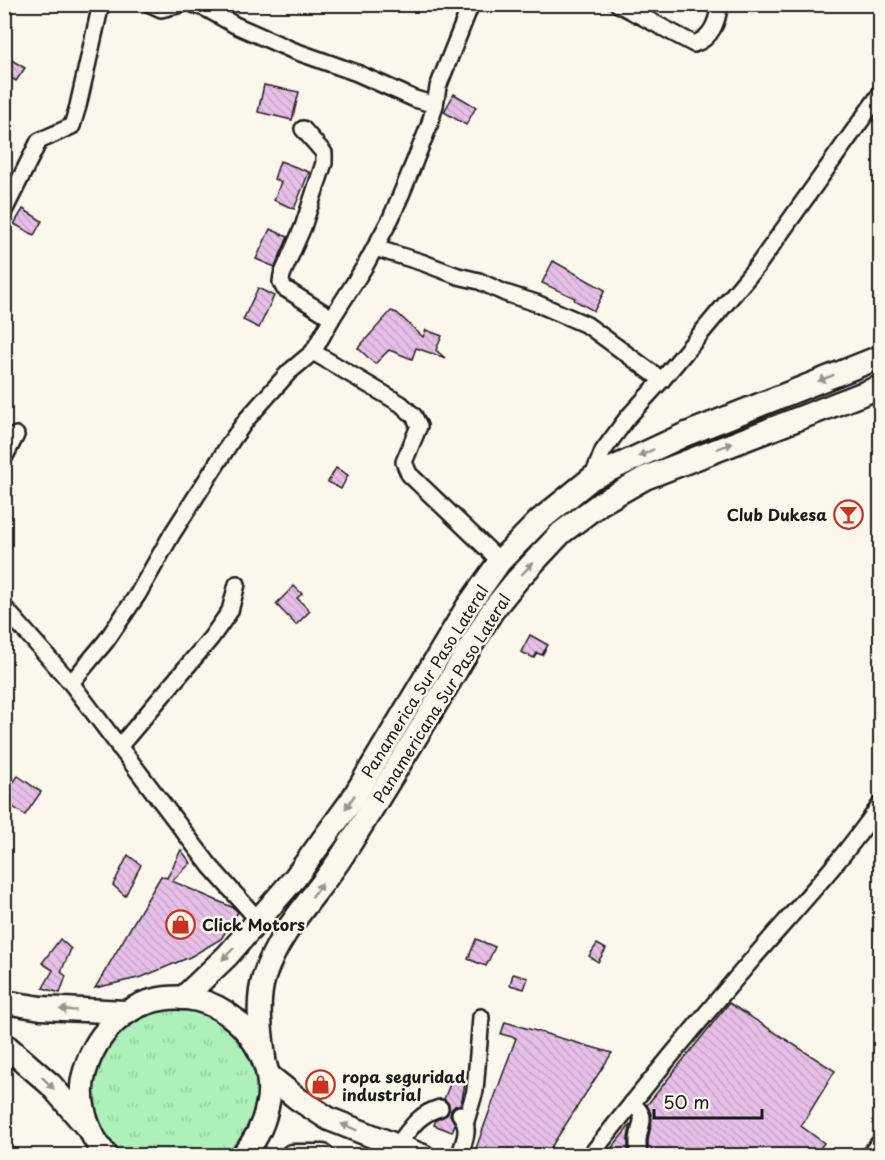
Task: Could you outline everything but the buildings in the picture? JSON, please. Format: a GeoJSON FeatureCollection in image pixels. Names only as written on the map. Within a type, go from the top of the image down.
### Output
{"type":"FeatureCollection","features":[{"type":"Feature","properties":{"kind":"highway","name":"Panamerica Sur Paso Lateral"},"geometry":{"type":"LineString","coordinates":[[183,998],[227,956],[295,878],[352,800],[468,606],[500,561],[540,520],[592,478],[684,435],[880,357]]}},
{"type":"Feature","properties":{"kind":"highway","name":"Panamericana Sur Paso Lateral"},"geometry":{"type":"LineString","coordinates":[[242,1155],[251,1146],[263,1125],[269,1101],[259,1006],[263,980],[272,955],[341,857],[492,611],[517,580],[561,533],[601,503],[645,478],[880,387]]}},
{"type":"Feature","properties":{"kind":"highway"},"geometry":{"type":"LineString","coordinates":[[90,1132],[83,1106],[82,1078],[90,1052],[105,1030],[126,1012],[144,1003],[163,998],[183,998],[209,1004],[232,1016],[251,1035],[266,1067],[298,1099],[329,1119],[423,1155]]}},
{"type":"Feature","properties":{"kind":"highway"},"geometry":{"type":"LineString","coordinates":[[4,1002],[41,1008],[126,1012]]}},
{"type":"Feature","properties":{"kind":"highway"},"geometry":{"type":"LineString","coordinates":[[4,1044],[51,1085],[107,1155]]}},
{"type":"Feature","properties":{"kind":"highway"},"geometry":{"type":"LineString","coordinates":[[292,1155],[323,1155]]}},
{"type":"Feature","properties":{"kind":"street"},"geometry":{"type":"LineString","coordinates":[[4,211],[39,141],[72,126],[101,4]]}},
{"type":"Feature","properties":{"kind":"street"},"geometry":{"type":"LineString","coordinates":[[150,4],[161,9],[182,4]]}},
{"type":"Feature","properties":{"kind":"street"},"geometry":{"type":"LineString","coordinates":[[193,4],[274,43],[357,73],[415,99],[435,105]]}},
{"type":"Feature","properties":{"kind":"street"},"geometry":{"type":"LineString","coordinates":[[71,683],[106,640],[138,594],[172,534],[247,419],[289,372],[313,352],[375,248],[403,190],[435,105],[438,87],[471,4]]}},
{"type":"Feature","properties":{"kind":"street"},"geometry":{"type":"LineString","coordinates":[[618,4],[694,44],[701,41],[714,27],[720,4]]}},
{"type":"Feature","properties":{"kind":"street"},"geometry":{"type":"LineString","coordinates":[[592,478],[603,451],[628,417],[662,381],[758,265],[880,94]]}},
{"type":"Feature","properties":{"kind":"street"},"geometry":{"type":"LineString","coordinates":[[303,129],[324,153],[324,163],[303,227],[281,282],[284,288],[332,318]]}},
{"type":"Feature","properties":{"kind":"street"},"geometry":{"type":"LineString","coordinates":[[375,248],[421,261],[458,276],[479,280],[505,293],[536,303],[587,325],[662,381]]}},
{"type":"Feature","properties":{"kind":"street"},"geometry":{"type":"LineString","coordinates":[[313,352],[401,404],[414,416],[419,426],[404,462],[409,474],[500,561]]}},
{"type":"Feature","properties":{"kind":"street"},"geometry":{"type":"LineString","coordinates":[[4,458],[16,435]]}},
{"type":"Feature","properties":{"kind":"street"},"geometry":{"type":"LineString","coordinates":[[119,747],[211,638],[230,611],[237,584]]}},
{"type":"Feature","properties":{"kind":"street"},"geometry":{"type":"LineString","coordinates":[[4,607],[71,683],[210,866],[259,921]]}},
{"type":"Feature","properties":{"kind":"street"},"geometry":{"type":"LineString","coordinates":[[590,1155],[857,839],[880,805]]}},
{"type":"Feature","properties":{"kind":"street"},"geometry":{"type":"LineString","coordinates":[[459,1155],[466,1136],[463,1117],[476,1090],[481,1017]]}},
{"type":"Feature","properties":{"kind":"street"},"geometry":{"type":"LineString","coordinates":[[632,1103],[641,1111],[643,1120],[638,1138],[638,1155]]}},
{"type":"Feature","properties":{"kind":"street"},"geometry":{"type":"LineString","coordinates":[[397,1146],[419,1118],[428,1111],[440,1108]]}},
{"type":"Feature","properties":{"kind":"street"},"geometry":{"type":"LineString","coordinates":[[869,1155],[880,1142]]}},
{"type":"Feature","properties":{"kind":"green space"},"geometry":{"type":"Polygon","coordinates":[[[167,1008],[194,1011],[220,1021],[234,1033],[253,1062],[257,1079],[254,1113],[238,1143],[226,1155],[122,1155],[109,1144],[100,1129],[94,1113],[93,1078],[106,1045],[128,1023],[167,1008]]]}},
{"type":"Feature","properties":{"kind":"place","name":"Club Dukesa"},"geometry":{"type":"Point","coordinates":[848,514]}},
{"type":"Feature","properties":{"kind":"place","name":"Click Motors"},"geometry":{"type":"Point","coordinates":[181,924]}},
{"type":"Feature","properties":{"kind":"place","name":"ropa seguridad industrial"},"geometry":{"type":"Point","coordinates":[321,1085]}}]}
